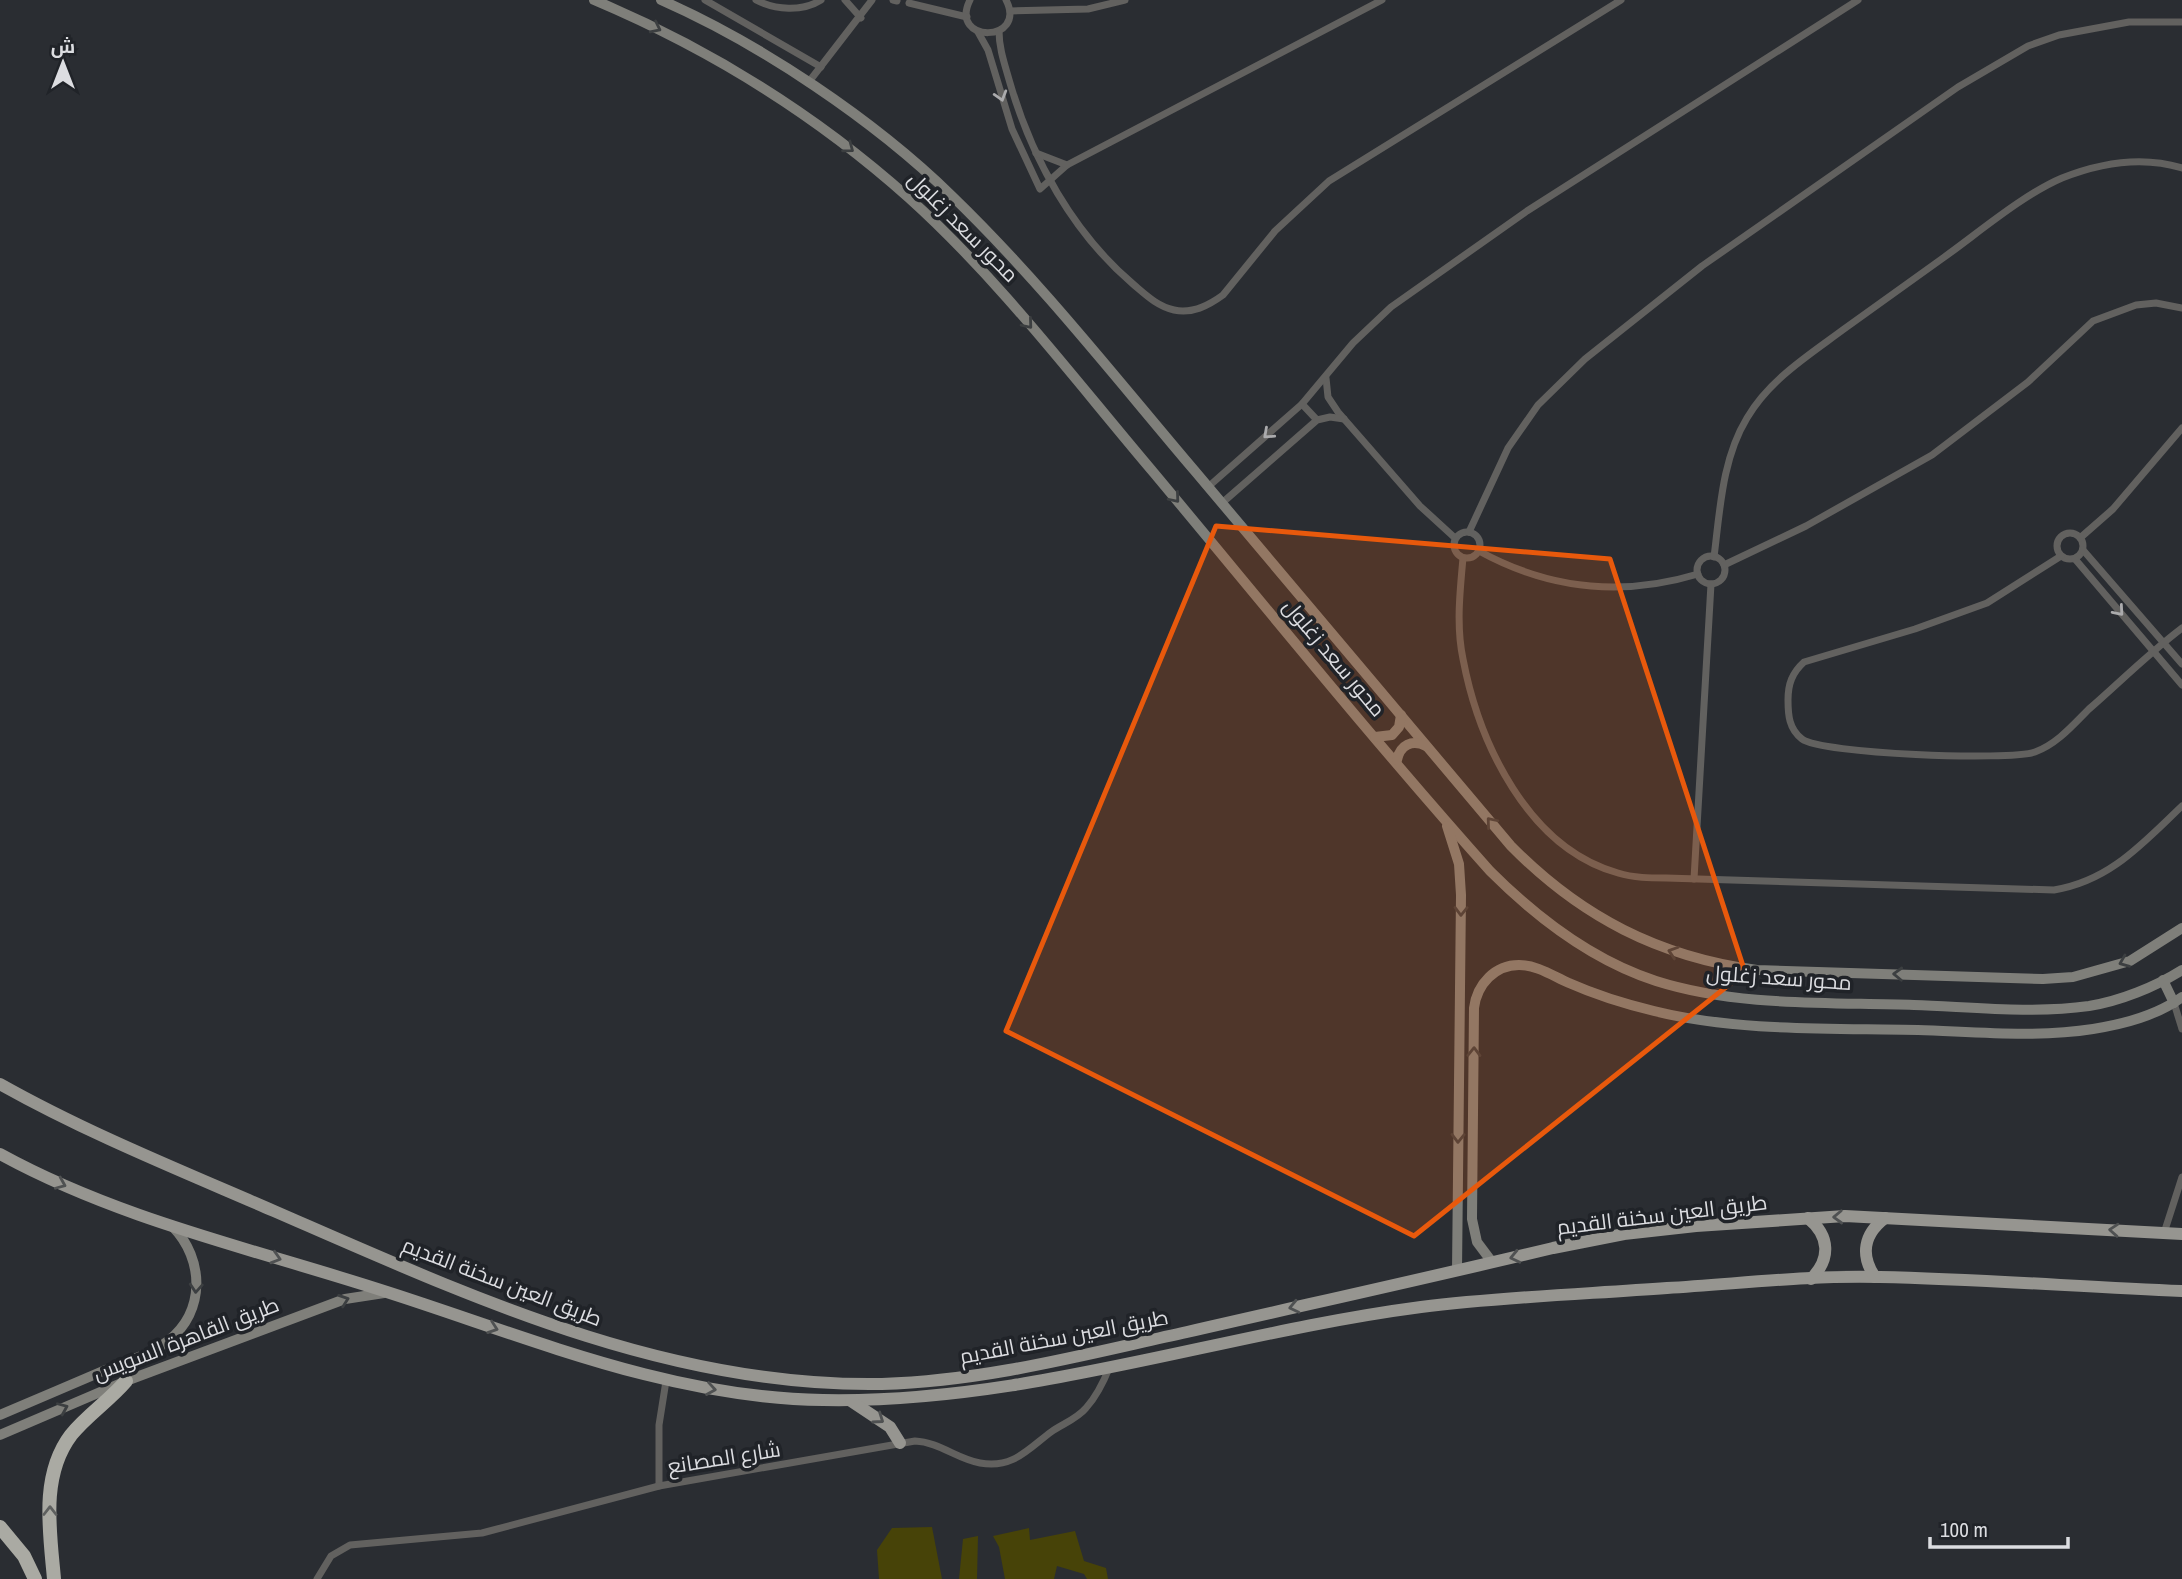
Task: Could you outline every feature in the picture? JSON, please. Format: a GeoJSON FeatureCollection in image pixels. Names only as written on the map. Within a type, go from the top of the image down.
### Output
{"type":"FeatureCollection","features":[{"type":"Feature","properties":{"kind":"highway"},"geometry":{"type":"LineString","coordinates":[[54,1579],[49,1503],[59,1460],[71,1436],[126,1381]]}},
{"type":"Feature","properties":{"kind":"highway"},"geometry":{"type":"LineString","coordinates":[[0,1527],[24,1556],[35,1579]]}},
{"type":"Feature","properties":{"kind":"main road","name":"محور سعد زغلول"},"geometry":{"type":"LineString","coordinates":[[594,0],[680,39],[763,87],[859,155],[911,200],[1009,300],[1445,820],[1508,889],[1561,933],[1622,967],[1688,990],[1791,1001],[2060,1009],[2122,998],[2182,970]]}},
{"type":"Feature","properties":{"kind":"main road","name":"محور سعد زغلول"},"geometry":{"type":"LineString","coordinates":[[661,0],[713,25],[808,83],[927,172],[1037,285],[1511,846],[1563,894],[1622,932],[1688,957],[1757,970],[2043,979],[2092,973],[2130,961],[2182,928]]}},
{"type":"Feature","properties":{"kind":"main road"},"geometry":{"type":"LineString","coordinates":[[1374,737],[1386,738],[1396,732],[1401,715]]}},
{"type":"Feature","properties":{"kind":"main road"},"geometry":{"type":"LineString","coordinates":[[1396,760],[1407,744],[1417,742],[1426,746]]}},
{"type":"Feature","properties":{"kind":"main road"},"geometry":{"type":"LineString","coordinates":[[1445,820],[1459,864],[1461,895],[1457,1270]]}},
{"type":"Feature","properties":{"kind":"main road"},"geometry":{"type":"LineString","coordinates":[[1492,1262],[1477,1242],[1472,1219],[1475,1001],[1483,983],[1500,969],[1515,965],[1537,968],[1597,994],[1654,1011],[1752,1024],[2036,1033],[2120,1023],[2178,1000],[2163,980]]}},
{"type":"Feature","properties":{"kind":"main road","name":"طريق العين سخنة القديم"},"geometry":{"type":"LineString","coordinates":[[0,1084],[163,1163],[541,1321],[661,1359],[745,1375],[879,1384],[995,1373],[1624,1234],[1808,1218],[1885,1218],[2182,1234]]}},
{"type":"Feature","properties":{"kind":"main road","name":"طريق العين سخنة القديم"},"geometry":{"type":"LineString","coordinates":[[0,1154],[83,1193],[173,1227],[390,1293],[545,1347],[666,1381],[780,1399],[851,1401],[975,1391],[1351,1318],[1421,1307],[1811,1279],[1875,1277],[2182,1291]]}},
{"type":"Feature","properties":{"kind":"main road"},"geometry":{"type":"LineString","coordinates":[[1808,1218],[1824,1236],[1826,1248],[1825,1260],[1811,1279]]}},
{"type":"Feature","properties":{"kind":"main road"},"geometry":{"type":"LineString","coordinates":[[1875,1277],[1868,1267],[1866,1245],[1870,1234],[1885,1218]]}},
{"type":"Feature","properties":{"kind":"main road","name":"طريق القاهرة السويس"},"geometry":{"type":"LineString","coordinates":[[0,1415],[152,1350],[177,1333],[192,1308],[197,1279],[190,1250],[173,1227]]}},
{"type":"Feature","properties":{"kind":"main road","name":"طريق القاهرة السويس"},"geometry":{"type":"LineString","coordinates":[[0,1435],[126,1381],[345,1300],[390,1293]]}},
{"type":"Feature","properties":{"kind":"main road"},"geometry":{"type":"LineString","coordinates":[[851,1401],[890,1427],[900,1443]]}},
{"type":"Feature","properties":{"kind":"street"},"geometry":{"type":"LineString","coordinates":[[705,0],[821,66]]}},
{"type":"Feature","properties":{"kind":"street"},"geometry":{"type":"LineString","coordinates":[[756,0],[788,8],[802,7],[821,0]]}},
{"type":"Feature","properties":{"kind":"street"},"geometry":{"type":"LineString","coordinates":[[845,0],[861,18]]}},
{"type":"Feature","properties":{"kind":"street"},"geometry":{"type":"LineString","coordinates":[[808,83],[861,18],[872,0]]}},
{"type":"Feature","properties":{"kind":"street"},"geometry":{"type":"LineString","coordinates":[[967,17],[970,0]]}},
{"type":"Feature","properties":{"kind":"street"},"geometry":{"type":"LineString","coordinates":[[978,32],[989,34],[999,31],[1007,22],[1010,11],[1006,0]]}},
{"type":"Feature","properties":{"kind":"street"},"geometry":{"type":"LineString","coordinates":[[1010,11],[1087,9],[1125,0]]}},
{"type":"Feature","properties":{"kind":"street"},"geometry":{"type":"LineString","coordinates":[[909,3],[967,17],[978,32],[988,50],[1004,108],[1040,189],[1068,165],[1382,0]]}},
{"type":"Feature","properties":{"kind":"street"},"geometry":{"type":"LineString","coordinates":[[999,31],[1008,76],[1035,152],[1050,182],[1087,236],[1115,269],[1151,299],[1175,310],[1200,308],[1223,295],[1275,231],[1329,181],[1621,0]]}},
{"type":"Feature","properties":{"kind":"street"},"geometry":{"type":"LineString","coordinates":[[1209,487],[1302,404],[1371,326],[1433,277],[1527,211],[1858,0]]}},
{"type":"Feature","properties":{"kind":"street"},"geometry":{"type":"LineString","coordinates":[[1469,532],[1508,447],[1538,405],[1609,340],[1732,244],[1958,87],[2028,46],[2060,36],[2129,22],[2182,22]]}},
{"type":"Feature","properties":{"kind":"street"},"geometry":{"type":"LineString","coordinates":[[1035,152],[1068,165]]}},
{"type":"Feature","properties":{"kind":"street"},"geometry":{"type":"LineString","coordinates":[[1714,557],[1722,492],[1734,446],[1760,398],[1798,362],[2011,209],[2058,180],[2087,169],[2128,163],[2155,163],[2182,168]]}},
{"type":"Feature","properties":{"kind":"street"},"geometry":{"type":"LineString","coordinates":[[1724,565],[1807,526],[1932,455],[2028,382],[2094,321],[2136,305],[2156,303],[2182,308]]}},
{"type":"Feature","properties":{"kind":"street"},"geometry":{"type":"LineString","coordinates":[[1325,377],[1328,397],[1345,420],[1420,506],[1455,538]]}},
{"type":"Feature","properties":{"kind":"street"},"geometry":{"type":"LineString","coordinates":[[1302,404],[1317,420]]}},
{"type":"Feature","properties":{"kind":"street"},"geometry":{"type":"LineString","coordinates":[[1222,503],[1317,420],[1330,417],[1345,420]]}},
{"type":"Feature","properties":{"kind":"street"},"geometry":{"type":"LineString","coordinates":[[2080,538],[2113,509],[2182,428]]}},
{"type":"Feature","properties":{"kind":"street"},"geometry":{"type":"LineString","coordinates":[[1469,532],[1477,537],[1479,551],[1472,558],[1463,558],[1454,550],[1455,538],[1461,533],[1469,532]]}},
{"type":"Feature","properties":{"kind":"street"},"geometry":{"type":"LineString","coordinates":[[2061,555],[2057,545],[2061,537],[2073,533],[2080,538],[2083,550],[2182,664]]}},
{"type":"Feature","properties":{"kind":"street"},"geometry":{"type":"LineString","coordinates":[[2075,559],[2083,550]]}},
{"type":"Feature","properties":{"kind":"street"},"geometry":{"type":"LineString","coordinates":[[1479,551],[1524,572],[1586,587],[1649,586],[1698,574]]}},
{"type":"Feature","properties":{"kind":"street"},"geometry":{"type":"LineString","coordinates":[[2061,555],[2075,559],[2182,685]]}},
{"type":"Feature","properties":{"kind":"street"},"geometry":{"type":"LineString","coordinates":[[2061,555],[2013,589],[1969,610],[1804,662],[1792,676],[1788,693],[1790,721],[1794,730],[1810,744],[1874,752],[2025,755],[2056,741],[2153,651],[2182,628]]}},
{"type":"Feature","properties":{"kind":"street"},"geometry":{"type":"LineString","coordinates":[[1714,557],[1724,565]]}},
{"type":"Feature","properties":{"kind":"street"},"geometry":{"type":"LineString","coordinates":[[1714,557],[1701,561],[1698,574],[1703,582],[1712,584],[1721,580],[1724,565]]}},
{"type":"Feature","properties":{"kind":"street"},"geometry":{"type":"LineString","coordinates":[[1463,558],[1459,605],[1463,659],[1486,736],[1497,761],[1523,801],[1561,842],[1615,873],[1694,879],[2062,888],[2087,882],[2116,867],[2182,806]]}},
{"type":"Feature","properties":{"kind":"street"},"geometry":{"type":"LineString","coordinates":[[1694,879],[1712,584]]}},
{"type":"Feature","properties":{"kind":"street"},"geometry":{"type":"LineString","coordinates":[[2178,1000],[2182,1030]]}},
{"type":"Feature","properties":{"kind":"street"},"geometry":{"type":"LineString","coordinates":[[2164,1233],[2182,1177]]}},
{"type":"Feature","properties":{"kind":"street","name":"شارع المصانع"},"geometry":{"type":"LineString","coordinates":[[317,1579],[331,1556],[350,1545],[482,1534],[659,1486],[900,1443],[927,1442],[982,1464],[1015,1460],[1087,1407],[1110,1365]]}},
{"type":"Feature","properties":{"kind":"street"},"geometry":{"type":"LineString","coordinates":[[659,1486],[659,1425],[666,1381]]}},
{"type":"Feature","properties":{"kind":"highlighted area"},"geometry":{"type":"Polygon","coordinates":[[[1216,526],[1610,559],[1745,972],[1414,1236],[1006,1031],[1216,526]]]}},
{"type":"Feature","properties":{"kind":"shaded area"},"geometry":{"type":"Polygon","coordinates":[[[932,1527],[942,1579],[879,1579],[877,1550],[892,1528],[932,1527]]]}},
{"type":"Feature","properties":{"kind":"shaded area"},"geometry":{"type":"Polygon","coordinates":[[[1029,1528],[1030,1540],[1075,1531],[1084,1561],[1106,1568],[1108,1579],[1087,1579],[1084,1574],[1057,1566],[1054,1579],[1005,1579],[999,1547],[993,1536],[1029,1528]]]}},
{"type":"Feature","properties":{"kind":"shaded area"},"geometry":{"type":"Polygon","coordinates":[[[978,1536],[977,1579],[959,1579],[963,1539],[978,1536]]]}}]}
